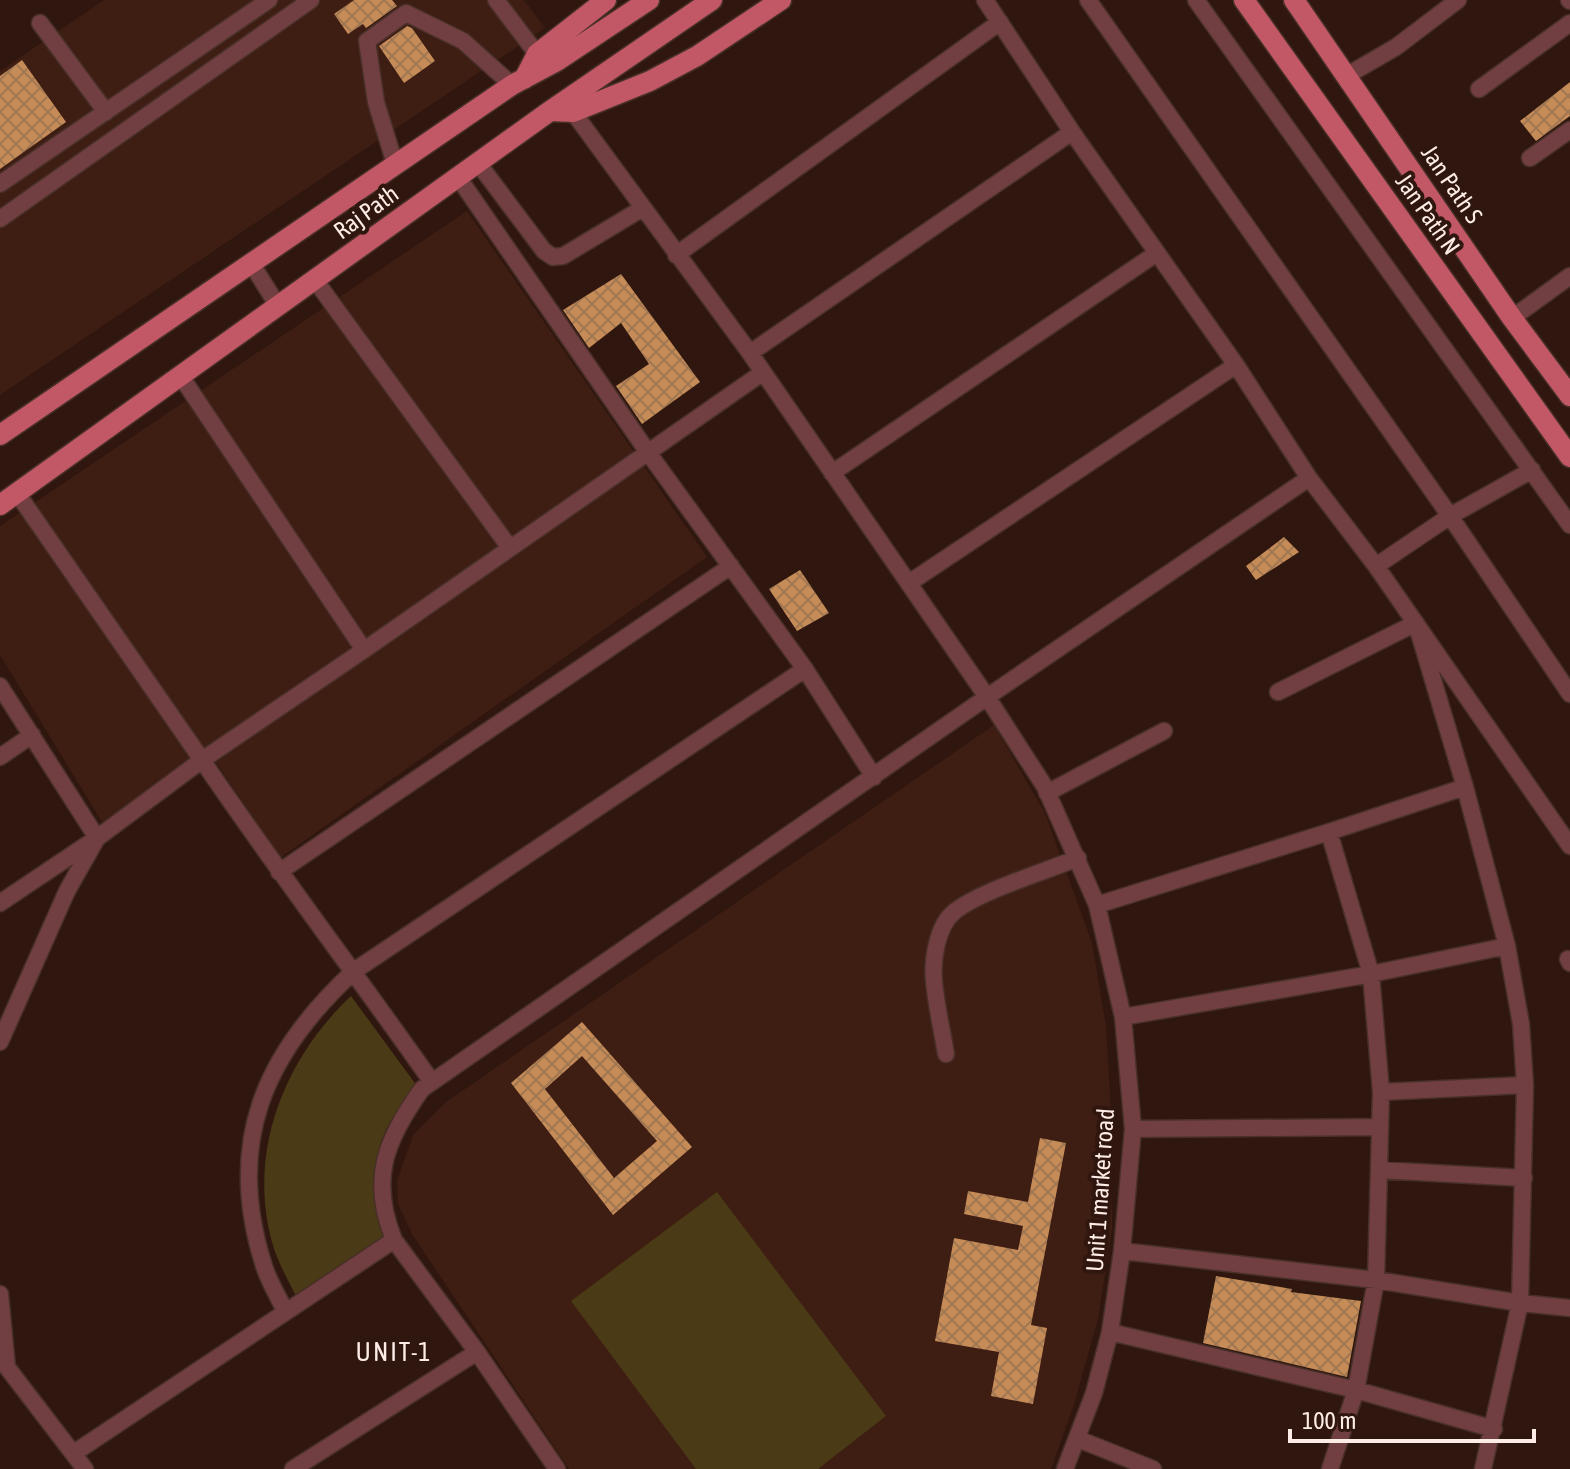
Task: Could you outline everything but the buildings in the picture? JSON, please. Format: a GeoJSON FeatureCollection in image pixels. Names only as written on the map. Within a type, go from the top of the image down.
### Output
{"type":"FeatureCollection","features":[{"type":"Feature","properties":{"kind":"main road","name":"Raj Path"},"geometry":{"type":"LineString","coordinates":[[0,435],[518,82],[537,54],[606,0]]}},
{"type":"Feature","properties":{"kind":"main road"},"geometry":{"type":"LineString","coordinates":[[518,82],[557,61],[649,0]]}},
{"type":"Feature","properties":{"kind":"main road","name":"Raj Path"},"geometry":{"type":"LineString","coordinates":[[8,499],[550,111],[712,0]]}},
{"type":"Feature","properties":{"kind":"main road"},"geometry":{"type":"LineString","coordinates":[[550,111],[573,112],[610,99],[685,62],[781,0]]}},
{"type":"Feature","properties":{"kind":"main road","name":"Jan Path N"},"geometry":{"type":"LineString","coordinates":[[1244,0],[1570,457]]}},
{"type":"Feature","properties":{"kind":"main road","name":"Jan Path S"},"geometry":{"type":"LineString","coordinates":[[1294,0],[1512,318],[1570,396]]}},
{"type":"Feature","properties":{"kind":"street"},"geometry":{"type":"LineString","coordinates":[[0,184],[269,0]]}},
{"type":"Feature","properties":{"kind":"street"},"geometry":{"type":"LineString","coordinates":[[0,219],[311,0]]}},
{"type":"Feature","properties":{"kind":"street"},"geometry":{"type":"LineString","coordinates":[[496,0],[537,54]]}},
{"type":"Feature","properties":{"kind":"street"},"geometry":{"type":"LineString","coordinates":[[985,0],[1072,132],[1236,365],[1309,478],[1376,566],[1570,846]]}},
{"type":"Feature","properties":{"kind":"street"},"geometry":{"type":"LineString","coordinates":[[1088,0],[1450,516],[1570,694]]}},
{"type":"Feature","properties":{"kind":"street"},"geometry":{"type":"LineString","coordinates":[[1196,0],[1570,525]]}},
{"type":"Feature","properties":{"kind":"street"},"geometry":{"type":"LineString","coordinates":[[1346,76],[1396,47],[1458,0]]}},
{"type":"Feature","properties":{"kind":"street"},"geometry":{"type":"LineString","coordinates":[[395,164],[376,102],[367,41],[406,13],[463,41],[518,82]]}},
{"type":"Feature","properties":{"kind":"street"},"geometry":{"type":"LineString","coordinates":[[676,255],[1000,22]]}},
{"type":"Feature","properties":{"kind":"street"},"geometry":{"type":"LineString","coordinates":[[40,23],[106,112]]}},
{"type":"Feature","properties":{"kind":"street"},"geometry":{"type":"LineString","coordinates":[[1479,89],[1570,23]]}},
{"type":"Feature","properties":{"kind":"street","name":"Unit 1 market road"},"geometry":{"type":"LineString","coordinates":[[573,112],[750,353],[987,697],[1047,793],[1097,905],[1123,1017],[1133,1129],[1122,1251],[1110,1332],[1094,1393],[1065,1469]]}},
{"type":"Feature","properties":{"kind":"street"},"geometry":{"type":"LineString","coordinates":[[1530,158],[1570,130]]}},
{"type":"Feature","properties":{"kind":"street"},"geometry":{"type":"LineString","coordinates":[[750,353],[1072,132]]}},
{"type":"Feature","properties":{"kind":"street"},"geometry":{"type":"LineString","coordinates":[[478,163],[544,251],[553,257],[563,256],[643,208]]}},
{"type":"Feature","properties":{"kind":"street"},"geometry":{"type":"LineString","coordinates":[[458,177],[647,451],[805,669],[874,777]]}},
{"type":"Feature","properties":{"kind":"street"},"geometry":{"type":"LineString","coordinates":[[832,473],[1157,253]]}},
{"type":"Feature","properties":{"kind":"street"},"geometry":{"type":"LineString","coordinates":[[251,263],[278,306]]}},
{"type":"Feature","properties":{"kind":"street"},"geometry":{"type":"LineString","coordinates":[[1512,318],[1570,276]]}},
{"type":"Feature","properties":{"kind":"street"},"geometry":{"type":"LineString","coordinates":[[315,280],[510,548]]}},
{"type":"Feature","properties":{"kind":"street"},"geometry":{"type":"LineString","coordinates":[[909,583],[1236,365]]}},
{"type":"Feature","properties":{"kind":"street"},"geometry":{"type":"LineString","coordinates":[[0,903],[762,373]]}},
{"type":"Feature","properties":{"kind":"street"},"geometry":{"type":"LineString","coordinates":[[180,375],[364,650]]}},
{"type":"Feature","properties":{"kind":"street"},"geometry":{"type":"LineString","coordinates":[[1376,566],[1450,516],[1532,470]]}},
{"type":"Feature","properties":{"kind":"street"},"geometry":{"type":"LineString","coordinates":[[557,1469],[477,1352],[394,1240],[387,1225],[382,1179],[388,1149],[398,1123],[422,1089],[1309,478]]}},
{"type":"Feature","properties":{"kind":"street"},"geometry":{"type":"LineString","coordinates":[[8,499],[202,760],[279,872],[432,1082]]}},
{"type":"Feature","properties":{"kind":"street"},"geometry":{"type":"LineString","coordinates":[[279,872],[731,566]]}},
{"type":"Feature","properties":{"kind":"street"},"geometry":{"type":"LineString","coordinates":[[1278,692],[1416,623]]}},
{"type":"Feature","properties":{"kind":"street"},"geometry":{"type":"LineString","coordinates":[[1416,623],[1465,787],[1507,946],[1521,1024],[1525,1085],[1520,1303],[1483,1469]]}},
{"type":"Feature","properties":{"kind":"street"},"geometry":{"type":"LineString","coordinates":[[285,1311],[265,1269],[253,1223],[247,1181],[258,1108],[273,1069],[322,1000],[354,971],[805,669]]}},
{"type":"Feature","properties":{"kind":"street"},"geometry":{"type":"LineString","coordinates":[[0,686],[97,838]]}},
{"type":"Feature","properties":{"kind":"street"},"geometry":{"type":"LineString","coordinates":[[1047,793],[1164,731]]}},
{"type":"Feature","properties":{"kind":"street"},"geometry":{"type":"LineString","coordinates":[[0,757],[32,735]]}},
{"type":"Feature","properties":{"kind":"street"},"geometry":{"type":"LineString","coordinates":[[1097,905],[1465,787]]}},
{"type":"Feature","properties":{"kind":"street"},"geometry":{"type":"LineString","coordinates":[[1329,832],[1371,974],[1381,1092],[1376,1280],[1356,1390],[1330,1469]]}},
{"type":"Feature","properties":{"kind":"street"},"geometry":{"type":"LineString","coordinates":[[0,1042],[67,891],[97,838]]}},
{"type":"Feature","properties":{"kind":"street"},"geometry":{"type":"LineString","coordinates":[[946,1054],[933,979],[935,951],[952,913],[976,899],[1078,858]]}},
{"type":"Feature","properties":{"kind":"street"},"geometry":{"type":"LineString","coordinates":[[1123,1017],[1371,974],[1507,946]]}},
{"type":"Feature","properties":{"kind":"street"},"geometry":{"type":"LineString","coordinates":[[1381,1092],[1525,1085]]}},
{"type":"Feature","properties":{"kind":"street"},"geometry":{"type":"LineString","coordinates":[[1133,1129],[1380,1127]]}},
{"type":"Feature","properties":{"kind":"street"},"geometry":{"type":"LineString","coordinates":[[1379,1170],[1524,1178]]}},
{"type":"Feature","properties":{"kind":"street"},"geometry":{"type":"LineString","coordinates":[[74,1453],[394,1240]]}},
{"type":"Feature","properties":{"kind":"street"},"geometry":{"type":"LineString","coordinates":[[1122,1251],[1376,1280],[1570,1308]]}},
{"type":"Feature","properties":{"kind":"street"},"geometry":{"type":"LineString","coordinates":[[0,1294],[4,1363],[85,1469]]}},
{"type":"Feature","properties":{"kind":"street"},"geometry":{"type":"LineString","coordinates":[[1110,1332],[1356,1390],[1494,1429]]}},
{"type":"Feature","properties":{"kind":"street"},"geometry":{"type":"LineString","coordinates":[[293,1469],[477,1352]]}},
{"type":"Feature","properties":{"kind":"street"},"geometry":{"type":"LineString","coordinates":[[1078,1439],[1153,1469]]}},
{"type":"Feature","properties":{"kind":"shaded area"},"geometry":{"type":"Polygon","coordinates":[[[104,0],[524,0],[545,28],[0,395],[0,71],[104,0]]]}},
{"type":"Feature","properties":{"kind":"shaded area"},"geometry":{"type":"Polygon","coordinates":[[[467,211],[707,557],[280,858],[210,753],[102,822],[0,655],[0,526],[467,211]]]}},
{"type":"Feature","properties":{"kind":"shaded area"},"geometry":{"type":"Polygon","coordinates":[[[994,725],[1045,813],[1092,943],[1106,1026],[1112,1129],[1112,1229],[1098,1319],[1074,1405],[1051,1469],[569,1469],[412,1234],[398,1204],[397,1181],[413,1135],[446,1102],[994,725]]]}},
{"type":"Feature","properties":{"kind":"shaded area"},"geometry":{"type":"Polygon","coordinates":[[[351,996],[417,1086],[389,1124],[378,1158],[377,1194],[384,1240],[297,1298],[272,1242],[266,1208],[265,1174],[269,1141],[277,1108],[290,1077],[307,1048],[351,996]]]}},
{"type":"Feature","properties":{"kind":"shaded area"},"geometry":{"type":"Polygon","coordinates":[[[717,1192],[886,1416],[818,1469],[696,1469],[571,1301],[717,1192]]]}},
{"type":"Feature","properties":{"kind":"district","name":"UNIT-1"},"geometry":{"type":"Point","coordinates":[394,1352]}}]}
